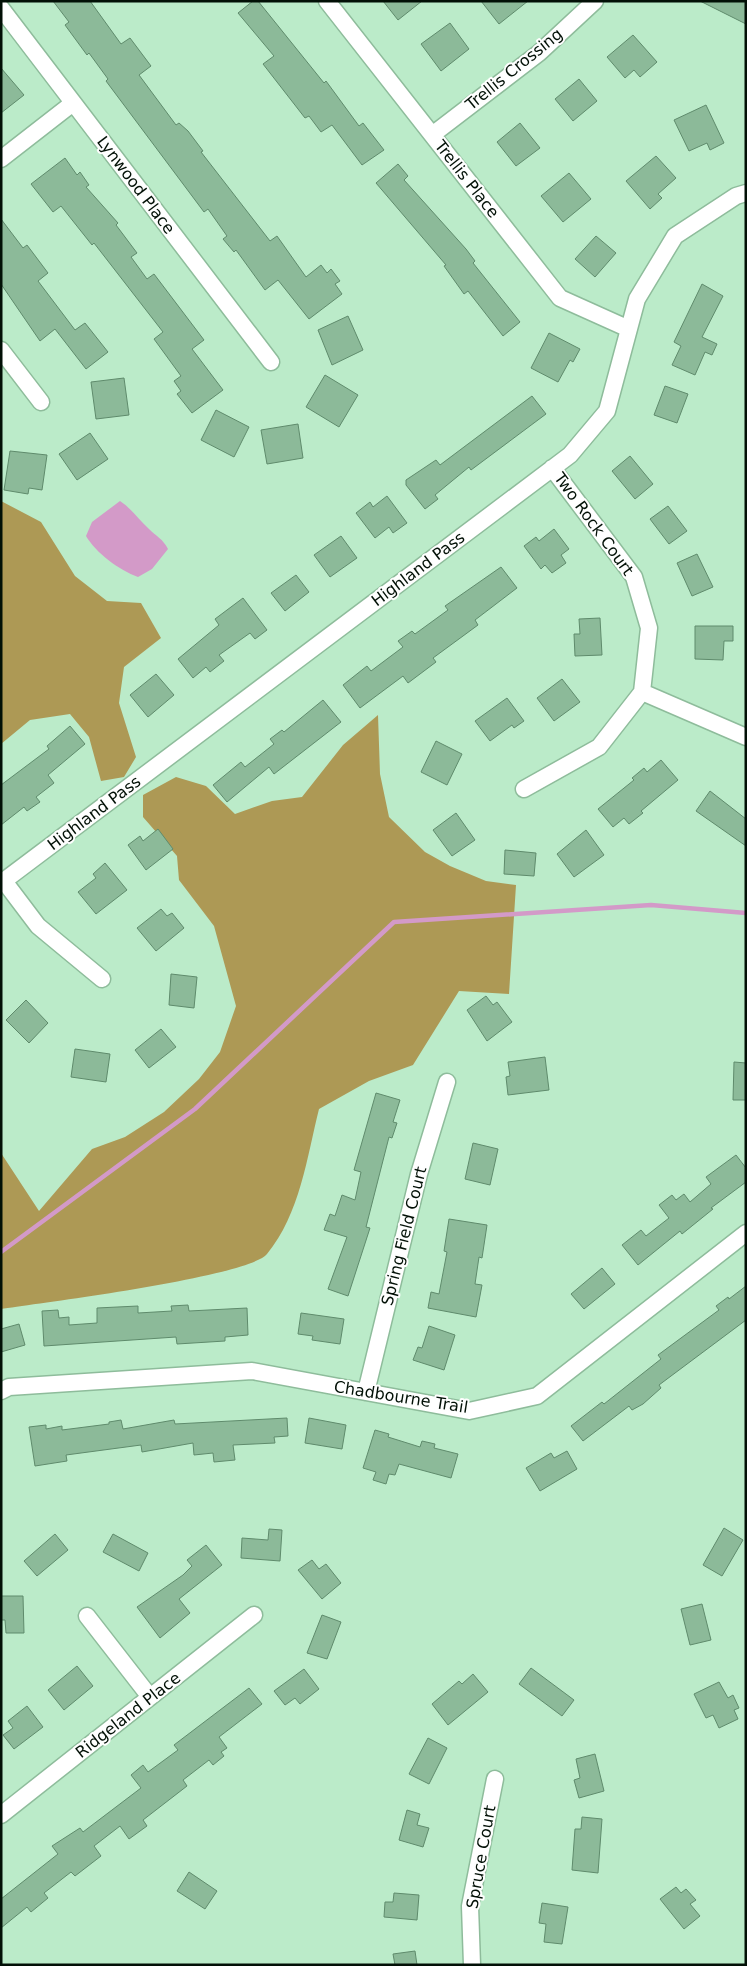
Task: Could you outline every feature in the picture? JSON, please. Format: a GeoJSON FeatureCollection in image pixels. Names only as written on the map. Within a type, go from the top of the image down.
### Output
{"type":"FeatureCollection","features":[{"type":"Feature","properties":{"kind":"street","name":"Trellis Place"},"geometry":{"type":"LineString","coordinates":[[326,1],[560,298],[629,329]]}},
{"type":"Feature","properties":{"kind":"street","name":"Trellis Crossing"},"geometry":{"type":"LineString","coordinates":[[432,135],[539,52],[595,1]]}},
{"type":"Feature","properties":{"kind":"street","name":"Lynwood Place"},"geometry":{"type":"LineString","coordinates":[[1,8],[270,362]]}},
{"type":"Feature","properties":{"kind":"street"},"geometry":{"type":"LineString","coordinates":[[1,159],[74,102]]}},
{"type":"Feature","properties":{"kind":"street","name":"Highland Pass"},"geometry":{"type":"LineString","coordinates":[[3,882],[570,455],[607,411],[637,299],[675,236],[736,196],[746,193]]}},
{"type":"Feature","properties":{"kind":"street"},"geometry":{"type":"LineString","coordinates":[[1,350],[41,402]]}},
{"type":"Feature","properties":{"kind":"street","name":"Two Rock Court"},"geometry":{"type":"LineString","coordinates":[[552,468],[634,577],[649,628],[642,692]]}},
{"type":"Feature","properties":{"kind":"street"},"geometry":{"type":"LineString","coordinates":[[524,789],[599,748],[642,692],[746,737]]}},
{"type":"Feature","properties":{"kind":"street"},"geometry":{"type":"LineString","coordinates":[[3,882],[38,926],[102,979]]}},
{"type":"Feature","properties":{"kind":"street","name":"Spring Field Court"},"geometry":{"type":"LineString","coordinates":[[366,1392],[419,1174],[447,1082]]}},
{"type":"Feature","properties":{"kind":"street","name":"Chadbourne Trail"},"geometry":{"type":"LineString","coordinates":[[1,1391],[9,1387],[252,1371],[469,1411],[537,1396],[746,1232]]}},
{"type":"Feature","properties":{"kind":"street","name":"Ridgeland Place"},"geometry":{"type":"LineString","coordinates":[[1,1816],[254,1615]]}},
{"type":"Feature","properties":{"kind":"street"},"geometry":{"type":"LineString","coordinates":[[87,1616],[150,1697]]}},
{"type":"Feature","properties":{"kind":"street","name":"Spruce Court"},"geometry":{"type":"LineString","coordinates":[[472,1965],[470,1906],[496,1779]]}},
{"type":"Feature","properties":{"kind":"shaded area"},"geometry":{"type":"Polygon","coordinates":[[[1,501],[41,522],[75,576],[107,601],[141,603],[161,638],[124,667],[119,703],[136,757],[124,777],[101,781],[89,737],[70,714],[30,720],[1,744],[1,501]]]}},
{"type":"Feature","properties":{"kind":"shaded area"},"geometry":{"type":"Polygon","coordinates":[[[120,501],[162,540],[168,549],[152,569],[138,577],[123,570],[109,560],[96,549],[86,536],[92,522],[120,501]]]}},
{"type":"Feature","properties":{"kind":"shaded area"},"geometry":{"type":"Polygon","coordinates":[[[378,715],[380,774],[389,817],[425,852],[450,866],[486,881],[516,885],[509,994],[459,991],[413,1065],[369,1081],[319,1109],[295,1203],[278,1238],[267,1254],[252,1263],[185,1280],[1,1309],[1,1153],[39,1211],[92,1149],[125,1137],[164,1112],[199,1079],[220,1052],[236,1006],[214,926],[179,880],[177,856],[143,817],[143,795],[176,777],[206,786],[235,814],[272,801],[302,797],[343,745],[378,715]]]}},
{"type":"Feature","properties":{"kind":"building"},"geometry":{"type":"Polygon","coordinates":[[[53,1],[90,1],[121,44],[130,38],[151,66],[139,75],[176,125],[179,123],[188,131],[203,151],[201,152],[270,241],[277,236],[306,277],[321,265],[327,273],[331,269],[340,281],[335,284],[342,294],[309,319],[278,280],[265,290],[236,250],[234,252],[223,239],[227,236],[208,209],[204,212],[106,81],[108,79],[89,53],[87,55],[65,25],[69,22],[53,1]]]}},
{"type":"Feature","properties":{"kind":"building"},"geometry":{"type":"Polygon","coordinates":[[[253,1],[258,1],[324,83],[326,81],[359,126],[363,123],[384,150],[362,165],[332,125],[321,132],[309,116],[305,118],[263,64],[274,56],[238,13],[253,1]]]}},
{"type":"Feature","properties":{"kind":"building"},"geometry":{"type":"Polygon","coordinates":[[[383,1],[422,1],[398,20],[383,1]]]}},
{"type":"Feature","properties":{"kind":"building"},"geometry":{"type":"Polygon","coordinates":[[[481,1],[528,1],[499,24],[481,1]]]}},
{"type":"Feature","properties":{"kind":"building"},"geometry":{"type":"Polygon","coordinates":[[[700,1],[746,1],[746,24],[700,1]]]}},
{"type":"Feature","properties":{"kind":"building"},"geometry":{"type":"Polygon","coordinates":[[[450,23],[469,49],[441,71],[421,44],[450,23]]]}},
{"type":"Feature","properties":{"kind":"building"},"geometry":{"type":"Polygon","coordinates":[[[633,35],[657,62],[640,77],[634,70],[625,78],[607,57],[633,35]]]}},
{"type":"Feature","properties":{"kind":"building"},"geometry":{"type":"Polygon","coordinates":[[[1,68],[24,95],[1,113],[1,68]]]}},
{"type":"Feature","properties":{"kind":"building"},"geometry":{"type":"Polygon","coordinates":[[[579,79],[597,101],[573,121],[555,99],[579,79]]]}},
{"type":"Feature","properties":{"kind":"building"},"geometry":{"type":"Polygon","coordinates":[[[706,105],[724,143],[710,150],[707,143],[689,151],[674,120],[706,105]]]}},
{"type":"Feature","properties":{"kind":"building"},"geometry":{"type":"Polygon","coordinates":[[[520,123],[540,148],[516,166],[497,142],[520,123]]]}},
{"type":"Feature","properties":{"kind":"building"},"geometry":{"type":"Polygon","coordinates":[[[656,156],[676,178],[658,194],[662,198],[650,209],[626,181],[656,156]]]}},
{"type":"Feature","properties":{"kind":"building"},"geometry":{"type":"Polygon","coordinates":[[[65,158],[77,175],[80,172],[89,185],[86,187],[118,223],[116,225],[137,253],[131,257],[147,279],[154,274],[204,340],[192,349],[223,390],[192,413],[177,394],[181,391],[174,381],[181,376],[154,339],[163,332],[94,243],[92,245],[61,206],[53,212],[31,184],[65,158]]]}},
{"type":"Feature","properties":{"kind":"building"},"geometry":{"type":"Polygon","coordinates":[[[398,164],[408,176],[404,180],[466,249],[475,261],[473,263],[520,322],[503,336],[468,291],[464,294],[444,266],[446,265],[376,183],[398,164]]]}},
{"type":"Feature","properties":{"kind":"building"},"geometry":{"type":"Polygon","coordinates":[[[569,173],[591,199],[563,222],[541,196],[569,173]]]}},
{"type":"Feature","properties":{"kind":"building"},"geometry":{"type":"Polygon","coordinates":[[[1,219],[23,248],[27,245],[48,273],[38,281],[75,330],[85,323],[108,352],[86,369],[55,329],[40,341],[1,284],[1,219]]]}},
{"type":"Feature","properties":{"kind":"building"},"geometry":{"type":"Polygon","coordinates":[[[596,236],[616,253],[595,277],[575,259],[596,236]]]}},
{"type":"Feature","properties":{"kind":"building"},"geometry":{"type":"Polygon","coordinates":[[[702,284],[723,296],[702,337],[717,344],[712,355],[705,352],[695,375],[672,365],[681,346],[674,342],[702,284]]]}},
{"type":"Feature","properties":{"kind":"building"},"geometry":{"type":"Polygon","coordinates":[[[348,316],[363,350],[332,365],[318,330],[348,316]]]}},
{"type":"Feature","properties":{"kind":"building"},"geometry":{"type":"Polygon","coordinates":[[[549,333],[580,349],[573,362],[570,360],[558,382],[531,368],[549,333]]]}},
{"type":"Feature","properties":{"kind":"building"},"geometry":{"type":"Polygon","coordinates":[[[325,375],[358,395],[339,427],[306,407],[325,375]]]}},
{"type":"Feature","properties":{"kind":"building"},"geometry":{"type":"Polygon","coordinates":[[[124,378],[129,415],[96,419],[91,382],[124,378]]]}},
{"type":"Feature","properties":{"kind":"building"},"geometry":{"type":"Polygon","coordinates":[[[665,386],[688,394],[677,423],[654,415],[665,386]]]}},
{"type":"Feature","properties":{"kind":"building"},"geometry":{"type":"Polygon","coordinates":[[[532,396],[546,414],[471,470],[469,467],[435,495],[438,499],[425,509],[406,485],[406,480],[436,460],[440,465],[532,396]]]}},
{"type":"Feature","properties":{"kind":"building"},"geometry":{"type":"Polygon","coordinates":[[[216,410],[249,427],[234,457],[201,440],[216,410]]]}},
{"type":"Feature","properties":{"kind":"building"},"geometry":{"type":"Polygon","coordinates":[[[298,424],[303,458],[267,464],[261,430],[298,424]]]}},
{"type":"Feature","properties":{"kind":"building"},"geometry":{"type":"Polygon","coordinates":[[[90,433],[108,459],[77,480],[59,454],[90,433]]]}},
{"type":"Feature","properties":{"kind":"building"},"geometry":{"type":"Polygon","coordinates":[[[10,451],[47,455],[42,490],[29,488],[28,494],[4,490],[10,451]]]}},
{"type":"Feature","properties":{"kind":"building"},"geometry":{"type":"Polygon","coordinates":[[[630,456],[653,484],[635,499],[612,471],[630,456]]]}},
{"type":"Feature","properties":{"kind":"building"},"geometry":{"type":"Polygon","coordinates":[[[387,496],[407,523],[393,533],[389,527],[375,538],[356,513],[370,502],[373,507],[387,496]]]}},
{"type":"Feature","properties":{"kind":"building"},"geometry":{"type":"Polygon","coordinates":[[[668,506],[687,531],[669,544],[650,519],[668,506]]]}},
{"type":"Feature","properties":{"kind":"building"},"geometry":{"type":"Polygon","coordinates":[[[554,529],[569,549],[561,555],[566,563],[552,573],[545,565],[541,569],[524,546],[536,537],[539,541],[554,529]]]}},
{"type":"Feature","properties":{"kind":"building"},"geometry":{"type":"Polygon","coordinates":[[[341,536],[357,558],[330,577],[314,555],[341,536]]]}},
{"type":"Feature","properties":{"kind":"building"},"geometry":{"type":"Polygon","coordinates":[[[697,554],[713,587],[692,596],[677,563],[697,554]]]}},
{"type":"Feature","properties":{"kind":"building"},"geometry":{"type":"Polygon","coordinates":[[[501,567],[517,588],[475,620],[478,625],[433,658],[436,662],[408,683],[403,676],[360,708],[343,685],[367,666],[371,671],[403,647],[398,641],[412,631],[415,634],[448,610],[445,606],[501,567]]]}},
{"type":"Feature","properties":{"kind":"building"},"geometry":{"type":"Polygon","coordinates":[[[296,575],[309,592],[285,611],[271,593],[296,575]]]}},
{"type":"Feature","properties":{"kind":"building"},"geometry":{"type":"Polygon","coordinates":[[[243,598],[267,630],[255,639],[250,633],[219,655],[224,661],[210,672],[206,667],[193,678],[178,659],[219,625],[215,619],[243,598]]]}},
{"type":"Feature","properties":{"kind":"building"},"geometry":{"type":"Polygon","coordinates":[[[600,618],[602,655],[575,656],[574,634],[580,634],[579,619],[600,618]]]}},
{"type":"Feature","properties":{"kind":"building"},"geometry":{"type":"Polygon","coordinates":[[[695,626],[733,626],[733,641],[724,641],[723,660],[695,659],[695,626]]]}},
{"type":"Feature","properties":{"kind":"building"},"geometry":{"type":"Polygon","coordinates":[[[156,674],[174,695],[148,717],[130,695],[156,674]]]}},
{"type":"Feature","properties":{"kind":"building"},"geometry":{"type":"Polygon","coordinates":[[[562,679],[580,702],[554,721],[537,698],[562,679]]]}},
{"type":"Feature","properties":{"kind":"building"},"geometry":{"type":"Polygon","coordinates":[[[507,698],[524,721],[514,728],[512,725],[490,741],[475,721],[507,698]]]}},
{"type":"Feature","properties":{"kind":"building"},"geometry":{"type":"Polygon","coordinates":[[[323,700],[341,722],[274,774],[269,767],[227,802],[213,785],[241,762],[245,767],[274,744],[270,739],[282,730],[284,732],[323,700]]]}},
{"type":"Feature","properties":{"kind":"building"},"geometry":{"type":"Polygon","coordinates":[[[70,726],[85,744],[48,775],[54,783],[36,797],[40,802],[27,811],[24,807],[1,825],[1,785],[49,749],[47,746],[70,726]]]}},
{"type":"Feature","properties":{"kind":"building"},"geometry":{"type":"Polygon","coordinates":[[[436,741],[462,754],[447,785],[421,772],[436,741]]]}},
{"type":"Feature","properties":{"kind":"building"},"geometry":{"type":"Polygon","coordinates":[[[661,760],[678,780],[641,811],[643,813],[629,824],[624,818],[613,827],[598,809],[634,780],[632,778],[644,768],[647,772],[661,760]]]}},
{"type":"Feature","properties":{"kind":"building"},"geometry":{"type":"Polygon","coordinates":[[[710,791],[746,819],[746,846],[696,811],[710,791]]]}},
{"type":"Feature","properties":{"kind":"building"},"geometry":{"type":"Polygon","coordinates":[[[456,813],[475,840],[452,856],[433,830],[456,813]]]}},
{"type":"Feature","properties":{"kind":"building"},"geometry":{"type":"Polygon","coordinates":[[[158,829],[173,849],[146,870],[128,845],[140,836],[143,841],[158,829]]]}},
{"type":"Feature","properties":{"kind":"building"},"geometry":{"type":"Polygon","coordinates":[[[586,830],[604,855],[574,877],[557,854],[586,830]]]}},
{"type":"Feature","properties":{"kind":"building"},"geometry":{"type":"Polygon","coordinates":[[[505,850],[536,853],[534,876],[504,874],[505,850]]]}},
{"type":"Feature","properties":{"kind":"building"},"geometry":{"type":"Polygon","coordinates":[[[105,863],[127,890],[96,914],[78,892],[96,878],[93,874],[105,863]]]}},
{"type":"Feature","properties":{"kind":"building"},"geometry":{"type":"Polygon","coordinates":[[[161,909],[167,916],[172,913],[184,928],[156,951],[137,928],[161,909]]]}},
{"type":"Feature","properties":{"kind":"building"},"geometry":{"type":"Polygon","coordinates":[[[171,974],[197,977],[194,1008],[169,1005],[171,974]]]}},
{"type":"Feature","properties":{"kind":"building"},"geometry":{"type":"Polygon","coordinates":[[[486,996],[493,1005],[497,1002],[512,1022],[487,1041],[467,1010],[486,996]]]}},
{"type":"Feature","properties":{"kind":"building"},"geometry":{"type":"Polygon","coordinates":[[[26,1000],[48,1023],[29,1043],[6,1020],[26,1000]]]}},
{"type":"Feature","properties":{"kind":"building"},"geometry":{"type":"Polygon","coordinates":[[[161,1029],[176,1047],[149,1068],[135,1050],[161,1029]]]}},
{"type":"Feature","properties":{"kind":"building"},"geometry":{"type":"Polygon","coordinates":[[[75,1049],[110,1054],[106,1082],[71,1077],[75,1049]]]}},
{"type":"Feature","properties":{"kind":"building"},"geometry":{"type":"Polygon","coordinates":[[[545,1057],[549,1090],[508,1095],[506,1077],[510,1076],[508,1062],[545,1057]]]}},
{"type":"Feature","properties":{"kind":"building"},"geometry":{"type":"Polygon","coordinates":[[[734,1062],[746,1063],[746,1100],[733,1100],[734,1062]]]}},
{"type":"Feature","properties":{"kind":"building"},"geometry":{"type":"Polygon","coordinates":[[[376,1093],[400,1100],[393,1122],[397,1123],[392,1138],[389,1137],[366,1227],[370,1228],[348,1296],[328,1289],[347,1237],[324,1230],[330,1214],[335,1216],[342,1195],[355,1200],[361,1172],[354,1170],[376,1093]]]}},
{"type":"Feature","properties":{"kind":"building"},"geometry":{"type":"Polygon","coordinates":[[[473,1143],[498,1149],[490,1185],[465,1179],[473,1143]]]}},
{"type":"Feature","properties":{"kind":"building"},"geometry":{"type":"Polygon","coordinates":[[[736,1155],[746,1168],[746,1182],[711,1208],[713,1209],[682,1234],[680,1231],[638,1265],[622,1245],[641,1230],[646,1236],[669,1218],[659,1205],[672,1195],[676,1200],[684,1194],[690,1202],[711,1184],[706,1177],[736,1155]]]}},
{"type":"Feature","properties":{"kind":"building"},"geometry":{"type":"Polygon","coordinates":[[[449,1219],[487,1225],[482,1258],[479,1257],[475,1284],[482,1285],[476,1317],[428,1308],[431,1292],[439,1294],[447,1252],[444,1251],[449,1219]]]}},
{"type":"Feature","properties":{"kind":"building"},"geometry":{"type":"Polygon","coordinates":[[[602,1268],[615,1284],[584,1309],[571,1294],[602,1268]]]}},
{"type":"Feature","properties":{"kind":"building"},"geometry":{"type":"Polygon","coordinates":[[[746,1286],[746,1320],[659,1385],[661,1388],[643,1404],[632,1410],[629,1406],[583,1441],[571,1426],[602,1402],[604,1404],[661,1359],[658,1355],[719,1310],[716,1306],[746,1286]]]}},
{"type":"Feature","properties":{"kind":"building"},"geometry":{"type":"Polygon","coordinates":[[[188,1305],[189,1311],[247,1308],[248,1335],[225,1337],[225,1341],[177,1344],[176,1337],[44,1346],[42,1311],[58,1310],[59,1318],[69,1317],[69,1325],[97,1323],[97,1308],[138,1306],[138,1313],[172,1311],[171,1306],[188,1305]]]}},
{"type":"Feature","properties":{"kind":"building"},"geometry":{"type":"Polygon","coordinates":[[[301,1313],[344,1319],[340,1344],[312,1340],[313,1336],[298,1334],[301,1313]]]}},
{"type":"Feature","properties":{"kind":"building"},"geometry":{"type":"Polygon","coordinates":[[[19,1324],[25,1345],[1,1352],[1,1329],[19,1324]]]}},
{"type":"Feature","properties":{"kind":"building"},"geometry":{"type":"Polygon","coordinates":[[[429,1326],[455,1335],[444,1370],[413,1360],[418,1347],[422,1348],[429,1326]]]}},
{"type":"Feature","properties":{"kind":"building"},"geometry":{"type":"Polygon","coordinates":[[[287,1418],[288,1436],[274,1437],[275,1443],[233,1445],[235,1460],[214,1462],[213,1453],[194,1455],[193,1443],[142,1452],[141,1445],[66,1455],[67,1461],[35,1466],[29,1427],[46,1425],[46,1429],[62,1426],[62,1430],[109,1424],[109,1422],[121,1420],[123,1429],[174,1420],[175,1424],[287,1418]]]}},
{"type":"Feature","properties":{"kind":"building"},"geometry":{"type":"Polygon","coordinates":[[[309,1418],[346,1425],[342,1449],[305,1443],[309,1418]]]}},
{"type":"Feature","properties":{"kind":"building"},"geometry":{"type":"Polygon","coordinates":[[[375,1430],[389,1434],[388,1437],[420,1447],[422,1441],[435,1444],[434,1448],[458,1454],[451,1478],[399,1464],[395,1475],[389,1474],[386,1484],[373,1480],[376,1472],[363,1468],[375,1430]]]}},
{"type":"Feature","properties":{"kind":"building"},"geometry":{"type":"Polygon","coordinates":[[[567,1451],[577,1469],[540,1491],[526,1468],[551,1453],[554,1458],[567,1451]]]}},
{"type":"Feature","properties":{"kind":"building"},"geometry":{"type":"Polygon","coordinates":[[[724,1528],[743,1540],[722,1576],[703,1565],[724,1528]]]}},
{"type":"Feature","properties":{"kind":"building"},"geometry":{"type":"Polygon","coordinates":[[[269,1529],[282,1530],[280,1561],[241,1558],[242,1538],[268,1540],[269,1529]]]}},
{"type":"Feature","properties":{"kind":"building"},"geometry":{"type":"Polygon","coordinates":[[[55,1534],[68,1550],[37,1576],[24,1561],[55,1534]]]}},
{"type":"Feature","properties":{"kind":"building"},"geometry":{"type":"Polygon","coordinates":[[[113,1534],[148,1553],[139,1571],[103,1552],[113,1534]]]}},
{"type":"Feature","properties":{"kind":"building"},"geometry":{"type":"Polygon","coordinates":[[[206,1545],[222,1565],[179,1599],[190,1613],[160,1638],[137,1607],[183,1575],[192,1566],[187,1560],[206,1545]]]}},
{"type":"Feature","properties":{"kind":"building"},"geometry":{"type":"Polygon","coordinates":[[[312,1560],[319,1569],[326,1564],[341,1583],[322,1599],[298,1570],[312,1560]]]}},
{"type":"Feature","properties":{"kind":"building"},"geometry":{"type":"Polygon","coordinates":[[[1,1596],[23,1596],[24,1633],[6,1633],[5,1620],[1,1620],[1,1596]]]}},
{"type":"Feature","properties":{"kind":"building"},"geometry":{"type":"Polygon","coordinates":[[[702,1604],[711,1640],[690,1645],[681,1609],[702,1604]]]}},
{"type":"Feature","properties":{"kind":"building"},"geometry":{"type":"Polygon","coordinates":[[[322,1615],[341,1622],[327,1659],[307,1653],[322,1615]]]}},
{"type":"Feature","properties":{"kind":"building"},"geometry":{"type":"Polygon","coordinates":[[[77,1666],[93,1686],[64,1710],[48,1690],[77,1666]]]}},
{"type":"Feature","properties":{"kind":"building"},"geometry":{"type":"Polygon","coordinates":[[[531,1668],[574,1700],[562,1716],[519,1684],[531,1668]]]}},
{"type":"Feature","properties":{"kind":"building"},"geometry":{"type":"Polygon","coordinates":[[[304,1669],[319,1689],[300,1704],[295,1698],[285,1705],[274,1691],[304,1669]]]}},
{"type":"Feature","properties":{"kind":"building"},"geometry":{"type":"Polygon","coordinates":[[[473,1674],[488,1692],[448,1725],[432,1704],[459,1681],[462,1684],[473,1674]]]}},
{"type":"Feature","properties":{"kind":"building"},"geometry":{"type":"Polygon","coordinates":[[[719,1682],[728,1698],[733,1695],[739,1708],[734,1710],[738,1719],[719,1728],[713,1715],[706,1718],[694,1694],[719,1682]]]}},
{"type":"Feature","properties":{"kind":"building"},"geometry":{"type":"Polygon","coordinates":[[[249,1688],[262,1704],[219,1737],[227,1748],[221,1752],[224,1756],[213,1765],[209,1760],[183,1780],[187,1786],[143,1820],[147,1826],[129,1839],[120,1826],[94,1846],[101,1856],[75,1876],[71,1872],[44,1893],[48,1898],[31,1912],[27,1907],[1,1928],[1,1899],[58,1854],[52,1846],[80,1828],[83,1832],[141,1788],[131,1775],[143,1765],[148,1772],[178,1750],[174,1745],[249,1688]]]}},
{"type":"Feature","properties":{"kind":"building"},"geometry":{"type":"Polygon","coordinates":[[[27,1706],[43,1727],[14,1749],[3,1735],[13,1728],[8,1721],[27,1706]]]}},
{"type":"Feature","properties":{"kind":"building"},"geometry":{"type":"Polygon","coordinates":[[[428,1738],[447,1748],[429,1784],[409,1774],[428,1738]]]}},
{"type":"Feature","properties":{"kind":"building"},"geometry":{"type":"Polygon","coordinates":[[[595,1754],[604,1791],[579,1798],[574,1780],[580,1778],[576,1759],[595,1754]]]}},
{"type":"Feature","properties":{"kind":"building"},"geometry":{"type":"Polygon","coordinates":[[[407,1810],[420,1814],[417,1825],[429,1828],[423,1847],[399,1840],[407,1810]]]}},
{"type":"Feature","properties":{"kind":"building"},"geometry":{"type":"Polygon","coordinates":[[[582,1817],[602,1819],[598,1873],[572,1870],[575,1829],[581,1829],[582,1817]]]}},
{"type":"Feature","properties":{"kind":"building"},"geometry":{"type":"Polygon","coordinates":[[[189,1872],[217,1891],[205,1909],[177,1891],[189,1872]]]}},
{"type":"Feature","properties":{"kind":"building"},"geometry":{"type":"Polygon","coordinates":[[[676,1887],[681,1893],[686,1889],[696,1900],[690,1904],[700,1916],[684,1929],[660,1899],[676,1887]]]}},
{"type":"Feature","properties":{"kind":"building"},"geometry":{"type":"Polygon","coordinates":[[[394,1893],[419,1895],[417,1920],[384,1917],[385,1902],[393,1902],[394,1893]]]}},
{"type":"Feature","properties":{"kind":"building"},"geometry":{"type":"Polygon","coordinates":[[[542,1903],[568,1907],[562,1944],[544,1942],[546,1924],[539,1923],[542,1903]]]}},
{"type":"Feature","properties":{"kind":"building"},"geometry":{"type":"Polygon","coordinates":[[[415,1951],[417,1965],[395,1965],[393,1954],[415,1951]]]}},
{"type":"Feature","properties":{"kind":"waterway"},"geometry":{"type":"LineString","coordinates":[[1,1252],[195,1109],[394,922],[651,905],[746,913]]}}]}
